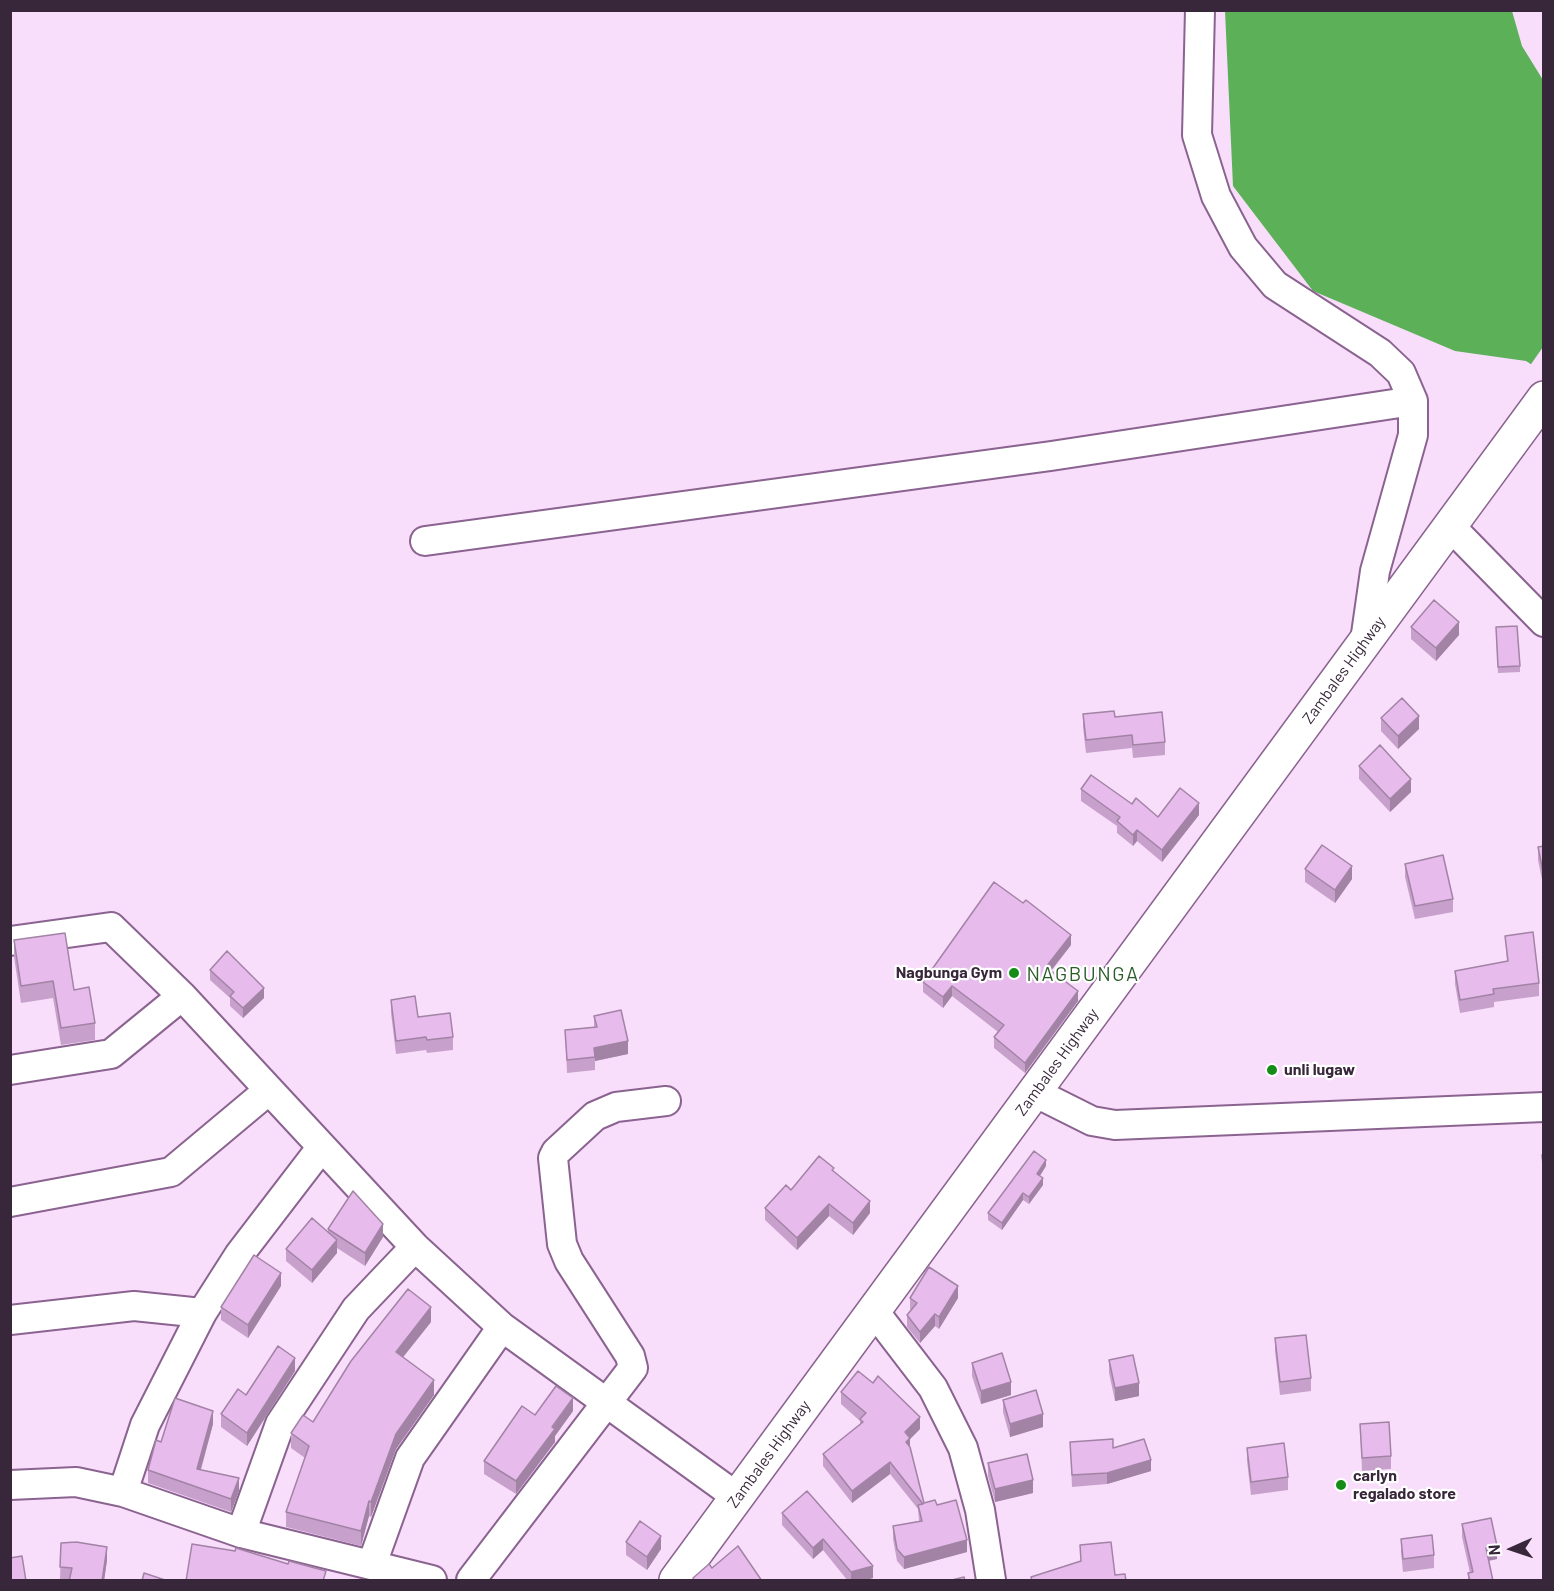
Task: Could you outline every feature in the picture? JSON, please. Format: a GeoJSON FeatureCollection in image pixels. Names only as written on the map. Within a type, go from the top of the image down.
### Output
{"type":"FeatureCollection","features":[{"type":"Feature","properties":{"kind":"main road","name":"Zambales Highway"},"geometry":{"type":"LineString","coordinates":[[676,1581],[1544,398]]}},
{"type":"Feature","properties":{"kind":"street"},"geometry":{"type":"LineString","coordinates":[[1200,10],[1197,135],[1216,196],[1243,247],[1275,285],[1380,353],[1401,373],[1413,401],[1413,435],[1375,571],[1365,641]]}},
{"type":"Feature","properties":{"kind":"street"},"geometry":{"type":"LineString","coordinates":[[425,541],[1052,456],[1413,401]]}},
{"type":"Feature","properties":{"kind":"street"},"geometry":{"type":"LineString","coordinates":[[1450,526],[1544,622]]}},
{"type":"Feature","properties":{"kind":"street"},"geometry":{"type":"LineString","coordinates":[[10,941],[111,927],[182,996],[415,1247],[502,1327],[737,1497]]}},
{"type":"Feature","properties":{"kind":"street"},"geometry":{"type":"LineString","coordinates":[[10,1070],[111,1054],[182,996]]}},
{"type":"Feature","properties":{"kind":"street"},"geometry":{"type":"LineString","coordinates":[[10,1202],[171,1172],[269,1090]]}},
{"type":"Feature","properties":{"kind":"street"},"geometry":{"type":"LineString","coordinates":[[1034,1092],[1092,1121],[1115,1125],[1544,1107]]}},
{"type":"Feature","properties":{"kind":"street"},"geometry":{"type":"LineString","coordinates":[[471,1581],[633,1368],[632,1362],[569,1261],[562,1244],[554,1158],[559,1147],[595,1116],[616,1107],[666,1101]]}},
{"type":"Feature","properties":{"kind":"street"},"geometry":{"type":"LineString","coordinates":[[123,1492],[146,1425],[202,1313],[239,1255],[321,1148]]}},
{"type":"Feature","properties":{"kind":"street"},"geometry":{"type":"LineString","coordinates":[[240,1533],[280,1424],[356,1309],[415,1247]]}},
{"type":"Feature","properties":{"kind":"street"},"geometry":{"type":"LineString","coordinates":[[10,1320],[134,1306],[202,1313]]}},
{"type":"Feature","properties":{"kind":"street"},"geometry":{"type":"LineString","coordinates":[[874,1311],[933,1388],[963,1448],[980,1510],[991,1581]]}},
{"type":"Feature","properties":{"kind":"street"},"geometry":{"type":"LineString","coordinates":[[372,1564],[410,1458],[502,1327]]}},
{"type":"Feature","properties":{"kind":"street"},"geometry":{"type":"LineString","coordinates":[[10,1485],[76,1482],[123,1492],[240,1533],[372,1564],[432,1581]]}},
{"type":"Feature","properties":{"kind":"shaded area"},"geometry":{"type":"Polygon","coordinates":[[[1225,11],[1512,11],[1522,46],[1543,80],[1543,372],[1526,361],[1455,351],[1313,291],[1233,186],[1225,11]]]}},
{"type":"Feature","properties":{"kind":"pier"},"geometry":{"type":"Polygon","coordinates":[[[1544,347],[1544,375],[1529,367],[1544,347]]]}},
{"type":"Feature","properties":{"kind":"building"},"geometry":{"type":"Polygon","coordinates":[[[1434,600],[1459,622],[1436,648],[1411,627],[1434,600]]]}},
{"type":"Feature","properties":{"kind":"building"},"geometry":{"type":"Polygon","coordinates":[[[1517,626],[1520,666],[1498,667],[1496,627],[1517,626]]]}},
{"type":"Feature","properties":{"kind":"building"},"geometry":{"type":"Polygon","coordinates":[[[1402,698],[1419,716],[1398,736],[1381,718],[1402,698]]]}},
{"type":"Feature","properties":{"kind":"building"},"geometry":{"type":"Polygon","coordinates":[[[1114,711],[1115,717],[1162,712],[1165,742],[1133,745],[1132,735],[1086,740],[1083,714],[1114,711]]]}},
{"type":"Feature","properties":{"kind":"building"},"geometry":{"type":"Polygon","coordinates":[[[1380,745],[1411,779],[1390,799],[1359,766],[1380,745]]]}},
{"type":"Feature","properties":{"kind":"building"},"geometry":{"type":"Polygon","coordinates":[[[1091,775],[1132,804],[1136,798],[1158,817],[1180,788],[1199,803],[1162,850],[1137,830],[1133,835],[1117,821],[1120,817],[1081,789],[1091,775]]]}},
{"type":"Feature","properties":{"kind":"building"},"geometry":{"type":"Polygon","coordinates":[[[1322,845],[1352,866],[1335,890],[1305,869],[1322,845]]]}},
{"type":"Feature","properties":{"kind":"building"},"geometry":{"type":"Polygon","coordinates":[[[1544,846],[1544,876],[1538,847],[1544,846]]]}},
{"type":"Feature","properties":{"kind":"building"},"geometry":{"type":"Polygon","coordinates":[[[1443,855],[1453,899],[1415,906],[1405,864],[1443,855]]]}},
{"type":"Feature","properties":{"kind":"building"},"geometry":{"type":"Polygon","coordinates":[[[994,882],[1023,903],[1026,900],[1071,935],[1046,967],[1078,991],[1025,1063],[994,1037],[1004,1025],[952,986],[943,997],[923,982],[994,882]]]}},
{"type":"Feature","properties":{"kind":"building"},"geometry":{"type":"Polygon","coordinates":[[[1533,932],[1539,983],[1493,989],[1494,994],[1460,1000],[1455,971],[1508,961],[1505,936],[1533,932]]]}},
{"type":"Feature","properties":{"kind":"building"},"geometry":{"type":"Polygon","coordinates":[[[65,933],[74,990],[89,987],[95,1023],[61,1028],[53,981],[21,986],[14,940],[65,933]]]}},
{"type":"Feature","properties":{"kind":"building"},"geometry":{"type":"Polygon","coordinates":[[[227,951],[264,988],[243,1008],[230,996],[234,992],[210,970],[227,951]]]}},
{"type":"Feature","properties":{"kind":"building"},"geometry":{"type":"Polygon","coordinates":[[[415,996],[418,1017],[450,1013],[453,1037],[427,1040],[426,1037],[396,1041],[391,1000],[415,996]]]}},
{"type":"Feature","properties":{"kind":"building"},"geometry":{"type":"Polygon","coordinates":[[[621,1010],[628,1041],[594,1048],[595,1057],[567,1060],[565,1030],[597,1027],[594,1016],[621,1010]]]}},
{"type":"Feature","properties":{"kind":"building"},"geometry":{"type":"Polygon","coordinates":[[[1034,1151],[1046,1160],[1037,1174],[1043,1178],[1029,1197],[1023,1193],[1002,1223],[988,1213],[1034,1151]]]}},
{"type":"Feature","properties":{"kind":"building"},"geometry":{"type":"Polygon","coordinates":[[[819,1156],[834,1168],[832,1170],[870,1201],[853,1223],[829,1204],[797,1238],[765,1208],[786,1185],[791,1190],[819,1156]]]}},
{"type":"Feature","properties":{"kind":"building"},"geometry":{"type":"Polygon","coordinates":[[[353,1191],[383,1224],[365,1253],[328,1229],[353,1191]]]}},
{"type":"Feature","properties":{"kind":"building"},"geometry":{"type":"Polygon","coordinates":[[[312,1218],[337,1240],[312,1270],[286,1249],[312,1218]]]}},
{"type":"Feature","properties":{"kind":"building"},"geometry":{"type":"Polygon","coordinates":[[[254,1255],[281,1273],[248,1325],[221,1307],[254,1255]]]}},
{"type":"Feature","properties":{"kind":"building"},"geometry":{"type":"Polygon","coordinates":[[[929,1267],[958,1286],[939,1317],[935,1314],[920,1332],[907,1315],[917,1303],[910,1298],[929,1267]]]}},
{"type":"Feature","properties":{"kind":"building"},"geometry":{"type":"Polygon","coordinates":[[[408,1289],[431,1307],[396,1352],[434,1380],[396,1434],[371,1502],[369,1501],[361,1531],[286,1512],[309,1446],[291,1433],[303,1415],[313,1422],[351,1361],[408,1289]]]}},
{"type":"Feature","properties":{"kind":"building"},"geometry":{"type":"Polygon","coordinates":[[[1306,1335],[1311,1378],[1280,1382],[1275,1338],[1306,1335]]]}},
{"type":"Feature","properties":{"kind":"building"},"geometry":{"type":"Polygon","coordinates":[[[278,1346],[295,1358],[247,1433],[221,1414],[238,1389],[246,1395],[278,1346]]]}},
{"type":"Feature","properties":{"kind":"building"},"geometry":{"type":"Polygon","coordinates":[[[1002,1353],[1011,1382],[981,1391],[972,1363],[1002,1353]]]}},
{"type":"Feature","properties":{"kind":"building"},"geometry":{"type":"Polygon","coordinates":[[[1133,1355],[1139,1383],[1115,1388],[1109,1360],[1133,1355]]]}},
{"type":"Feature","properties":{"kind":"building"},"geometry":{"type":"Polygon","coordinates":[[[858,1371],[873,1383],[878,1376],[920,1417],[905,1432],[910,1438],[906,1442],[910,1447],[924,1503],[935,1500],[937,1505],[956,1500],[967,1540],[904,1557],[897,1549],[893,1526],[922,1521],[918,1505],[923,1504],[890,1462],[852,1491],[823,1454],[863,1422],[860,1419],[866,1413],[841,1392],[858,1371]]]}},
{"type":"Feature","properties":{"kind":"building"},"geometry":{"type":"Polygon","coordinates":[[[556,1386],[573,1398],[552,1427],[555,1429],[516,1481],[484,1461],[522,1406],[535,1415],[556,1386]]]}},
{"type":"Feature","properties":{"kind":"building"},"geometry":{"type":"Polygon","coordinates":[[[1036,1390],[1043,1414],[1010,1424],[1003,1400],[1036,1390]]]}},
{"type":"Feature","properties":{"kind":"building"},"geometry":{"type":"Polygon","coordinates":[[[175,1398],[213,1411],[197,1469],[239,1478],[231,1499],[148,1470],[156,1440],[161,1442],[175,1398]]]}},
{"type":"Feature","properties":{"kind":"building"},"geometry":{"type":"Polygon","coordinates":[[[1389,1422],[1391,1456],[1362,1458],[1360,1424],[1389,1422]]]}},
{"type":"Feature","properties":{"kind":"building"},"geometry":{"type":"Polygon","coordinates":[[[1113,1439],[1113,1448],[1144,1439],[1151,1460],[1107,1473],[1072,1475],[1070,1442],[1113,1439]]]}},
{"type":"Feature","properties":{"kind":"building"},"geometry":{"type":"Polygon","coordinates":[[[1284,1443],[1288,1477],[1251,1482],[1247,1448],[1284,1443]]]}},
{"type":"Feature","properties":{"kind":"building"},"geometry":{"type":"Polygon","coordinates":[[[1027,1454],[1033,1480],[995,1489],[988,1463],[1027,1454]]]}},
{"type":"Feature","properties":{"kind":"building"},"geometry":{"type":"Polygon","coordinates":[[[807,1491],[873,1566],[851,1572],[823,1539],[813,1548],[782,1513],[807,1491]]]}},
{"type":"Feature","properties":{"kind":"building"},"geometry":{"type":"Polygon","coordinates":[[[1491,1518],[1497,1546],[1486,1548],[1493,1581],[1470,1581],[1468,1573],[1473,1572],[1462,1524],[1491,1518]]]}},
{"type":"Feature","properties":{"kind":"building"},"geometry":{"type":"Polygon","coordinates":[[[640,1521],[661,1536],[647,1557],[626,1542],[640,1521]]]}},
{"type":"Feature","properties":{"kind":"building"},"geometry":{"type":"Polygon","coordinates":[[[1432,1535],[1434,1555],[1403,1559],[1401,1539],[1432,1535]]]}},
{"type":"Feature","properties":{"kind":"building"},"geometry":{"type":"Polygon","coordinates":[[[76,1542],[107,1547],[102,1581],[69,1581],[72,1568],[60,1567],[61,1543],[76,1542]]]}},
{"type":"Feature","properties":{"kind":"building"},"geometry":{"type":"Polygon","coordinates":[[[1111,1542],[1115,1575],[1125,1574],[1126,1581],[1032,1581],[1031,1577],[1081,1561],[1080,1545],[1111,1542]]]}},
{"type":"Feature","properties":{"kind":"building"},"geometry":{"type":"Polygon","coordinates":[[[192,1544],[235,1551],[236,1548],[288,1564],[289,1561],[326,1571],[323,1581],[186,1581],[192,1544]]]}},
{"type":"Feature","properties":{"kind":"building"},"geometry":{"type":"Polygon","coordinates":[[[738,1546],[762,1581],[695,1581],[693,1578],[709,1564],[712,1568],[738,1546]]]}},
{"type":"Feature","properties":{"kind":"building"},"geometry":{"type":"Polygon","coordinates":[[[22,1556],[26,1581],[10,1581],[10,1558],[22,1556]]]}},
{"type":"Feature","properties":{"kind":"building"},"geometry":{"type":"Polygon","coordinates":[[[144,1573],[168,1581],[142,1581],[144,1573]]]}},
{"type":"Feature","properties":{"kind":"building"},"geometry":{"type":"Polygon","coordinates":[[[964,1577],[965,1581],[948,1581],[964,1577]]]}},
{"type":"Feature","properties":{"kind":"place","name":"Nagbunga Gym"},"geometry":{"type":"Point","coordinates":[1014,973]}},
{"type":"Feature","properties":{"kind":"place","name":"unli lugaw"},"geometry":{"type":"Point","coordinates":[1272,1070]}},
{"type":"Feature","properties":{"kind":"place","name":"carlyn regalado store"},"geometry":{"type":"Point","coordinates":[1341,1485]}},
{"type":"Feature","properties":{"kind":"district","name":"NAGBUNGA"},"geometry":{"type":"Point","coordinates":[1083,974]}}]}
